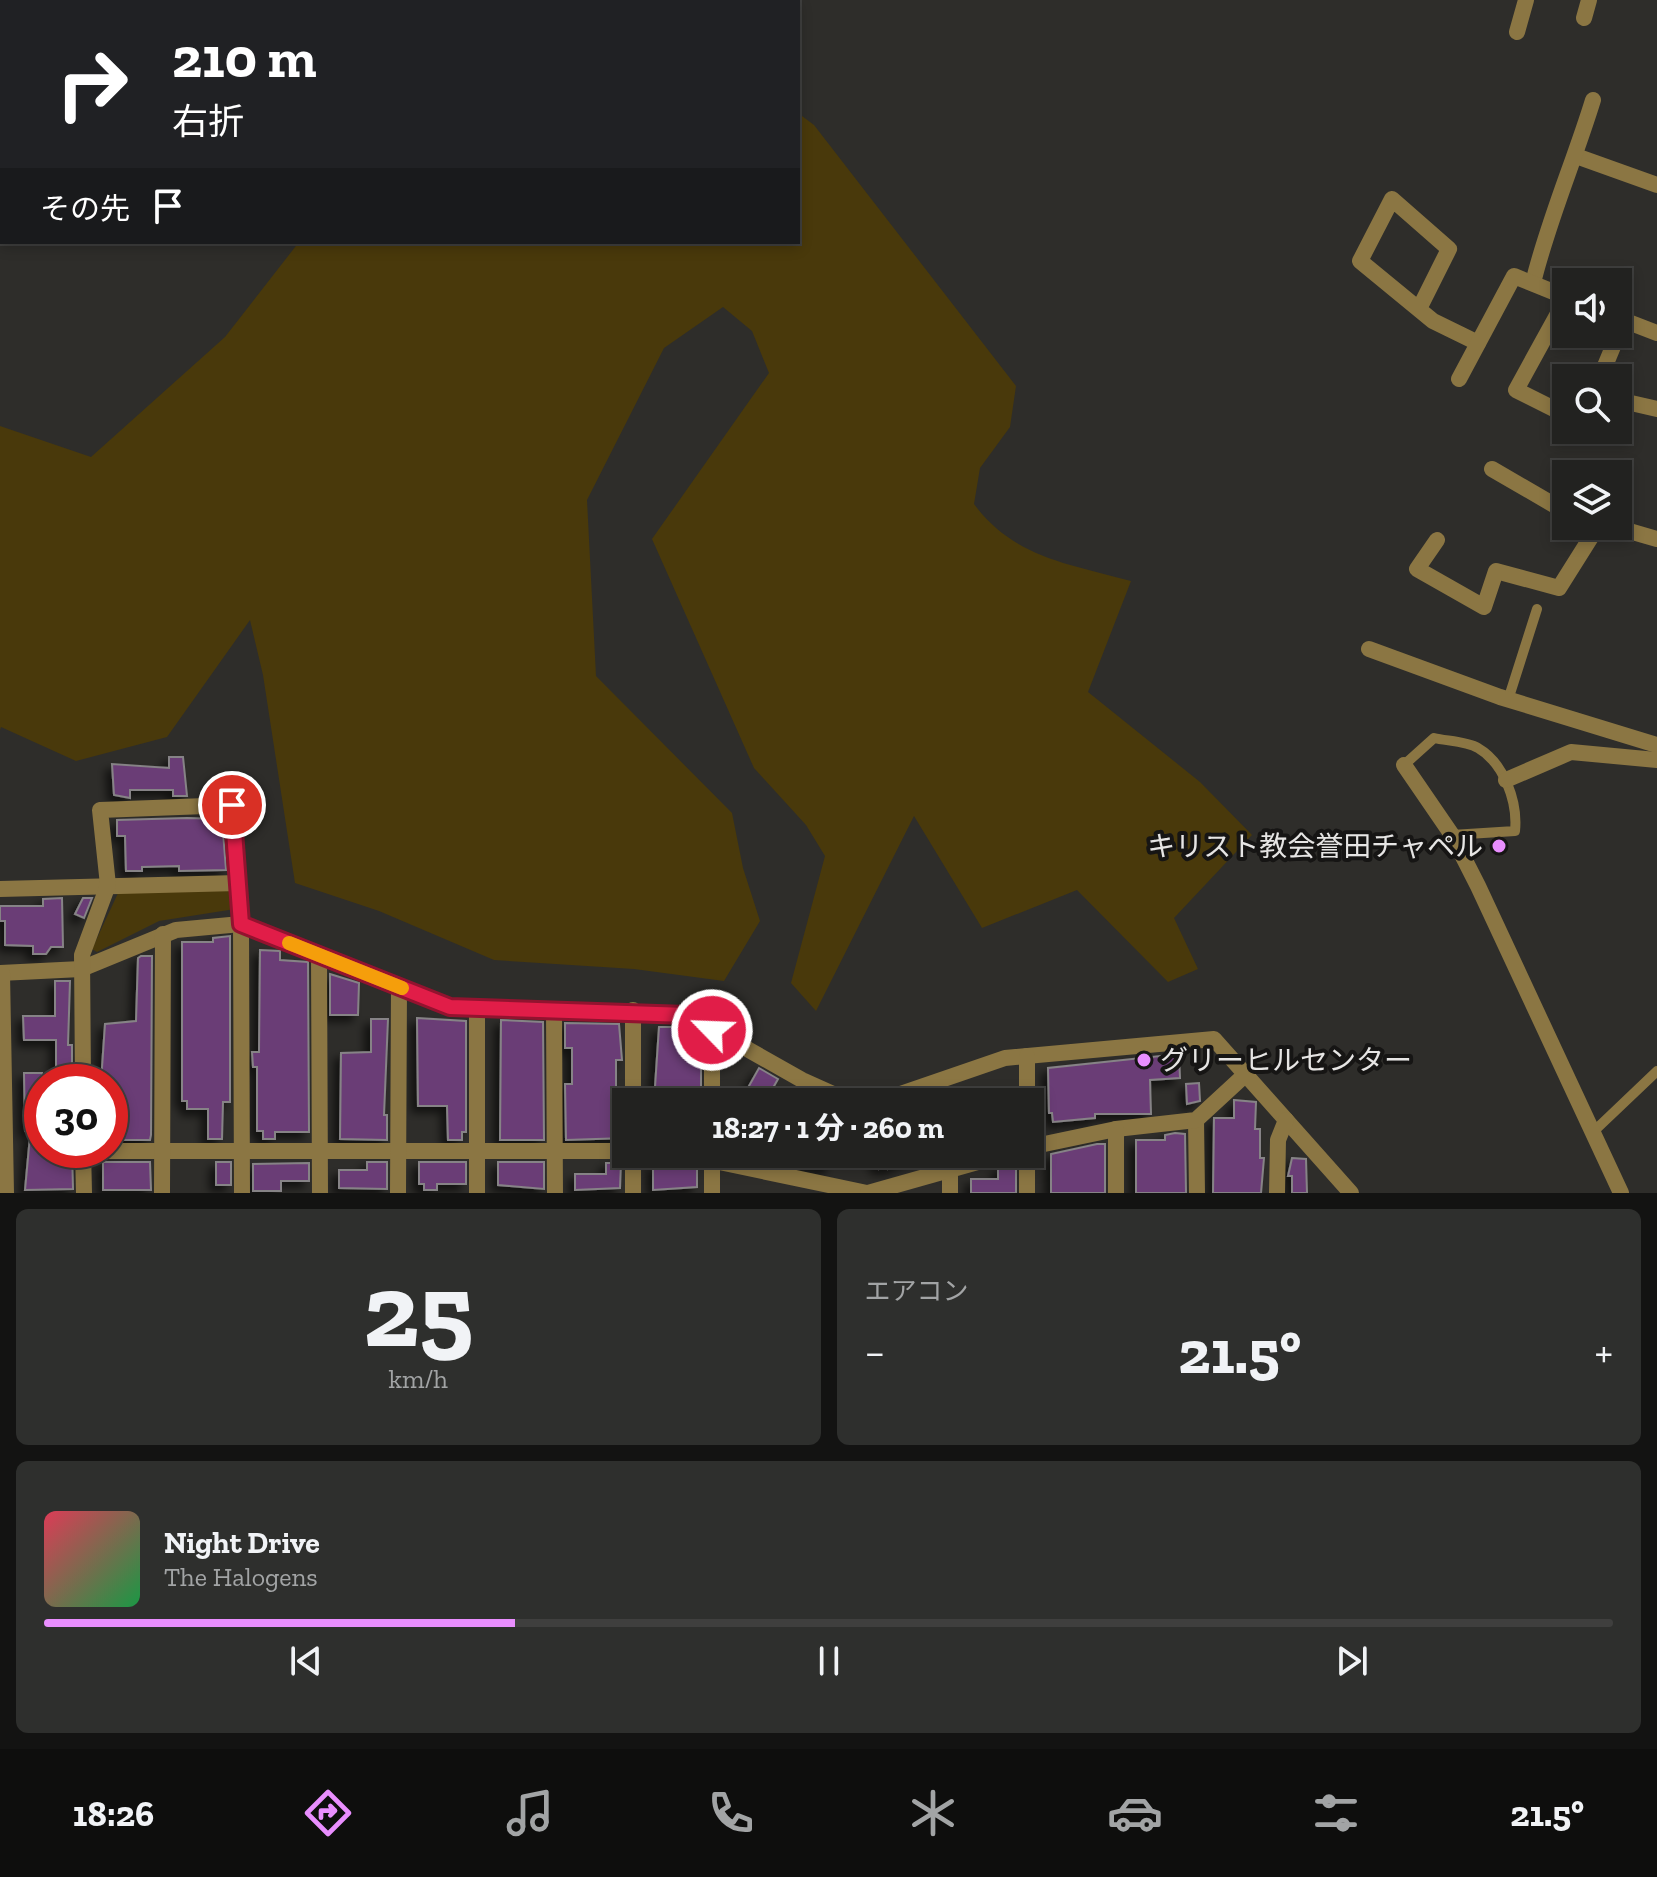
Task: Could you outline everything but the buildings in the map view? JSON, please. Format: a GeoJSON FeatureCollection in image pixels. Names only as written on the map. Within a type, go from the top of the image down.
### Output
{"type":"FeatureCollection","features":[{"type":"Feature","properties":{"kind":"street"},"geometry":{"type":"LineString","coordinates":[[1517,32],[1526,0]]}},
{"type":"Feature","properties":{"kind":"street"},"geometry":{"type":"LineString","coordinates":[[1584,18],[1589,0]]}},
{"type":"Feature","properties":{"kind":"street"},"geometry":{"type":"LineString","coordinates":[[1533,283],[1542,244],[1576,156],[1593,100]]}},
{"type":"Feature","properties":{"kind":"street"},"geometry":{"type":"LineString","coordinates":[[1576,156],[1657,185]]}},
{"type":"Feature","properties":{"kind":"street"},"geometry":{"type":"LineString","coordinates":[[1419,309],[1449,249],[1392,199],[1360,261],[1433,321],[1478,343]]}},
{"type":"Feature","properties":{"kind":"street"},"geometry":{"type":"LineString","coordinates":[[1459,379],[1514,276],[1552,292]]}},
{"type":"Feature","properties":{"kind":"street"},"geometry":{"type":"LineString","coordinates":[[1632,323],[1657,333]]}},
{"type":"Feature","properties":{"kind":"street"},"geometry":{"type":"LineString","coordinates":[[1552,324],[1516,390],[1552,408]]}},
{"type":"Feature","properties":{"kind":"street"},"geometry":{"type":"LineString","coordinates":[[1632,403],[1657,409]]}},
{"type":"Feature","properties":{"kind":"street"},"geometry":{"type":"LineString","coordinates":[[1492,469],[1552,504]]}},
{"type":"Feature","properties":{"kind":"street"},"geometry":{"type":"LineString","coordinates":[[1632,532],[1657,539]]}},
{"type":"Feature","properties":{"kind":"street"},"geometry":{"type":"LineString","coordinates":[[1437,540],[1417,569],[1484,607],[1496,571],[1559,588],[1589,540]]}},
{"type":"Feature","properties":{"kind":"street"},"geometry":{"type":"LineString","coordinates":[[1369,649],[1508,700],[1657,745]]}},
{"type":"Feature","properties":{"kind":"street"},"geometry":{"type":"LineString","coordinates":[[1506,780],[1571,752],[1657,760]]}},
{"type":"Feature","properties":{"kind":"street"},"geometry":{"type":"LineString","coordinates":[[1404,765],[1452,835],[1621,1193]]}},
{"type":"Feature","properties":{"kind":"street"},"geometry":{"type":"LineString","coordinates":[[83,1064],[82,955],[108,885],[100,810],[232,805],[241,924],[242,1193]]}},
{"type":"Feature","properties":{"kind":"street"},"geometry":{"type":"LineString","coordinates":[[0,889],[238,883]]}},
{"type":"Feature","properties":{"kind":"street"},"geometry":{"type":"LineString","coordinates":[[6,1193],[1,973],[81,969],[163,934],[241,924],[450,1007],[633,1010],[687,1015],[820,1088]]}},
{"type":"Feature","properties":{"kind":"street"},"geometry":{"type":"LineString","coordinates":[[162,1193],[163,934]]}},
{"type":"Feature","properties":{"kind":"street"},"geometry":{"type":"LineString","coordinates":[[319,955],[320,1193]]}},
{"type":"Feature","properties":{"kind":"street"},"geometry":{"type":"LineString","coordinates":[[398,1193],[399,987]]}},
{"type":"Feature","properties":{"kind":"street"},"geometry":{"type":"LineString","coordinates":[[477,1008],[477,1193]]}},
{"type":"Feature","properties":{"kind":"street"},"geometry":{"type":"LineString","coordinates":[[554,1010],[555,1193]]}},
{"type":"Feature","properties":{"kind":"street"},"geometry":{"type":"LineString","coordinates":[[633,1010],[633,1088]]}},
{"type":"Feature","properties":{"kind":"street"},"geometry":{"type":"LineString","coordinates":[[712,1030],[712,1088]]}},
{"type":"Feature","properties":{"kind":"street"},"geometry":{"type":"LineString","coordinates":[[918,1088],[1005,1058],[1214,1039],[1351,1193]]}},
{"type":"Feature","properties":{"kind":"street"},"geometry":{"type":"LineString","coordinates":[[1027,1056],[1027,1088]]}},
{"type":"Feature","properties":{"kind":"street"},"geometry":{"type":"LineString","coordinates":[[1044,1144],[1116,1129],[1196,1120],[1247,1073]]}},
{"type":"Feature","properties":{"kind":"street"},"geometry":{"type":"LineString","coordinates":[[1196,1120],[1197,1193]]}},
{"type":"Feature","properties":{"kind":"street"},"geometry":{"type":"LineString","coordinates":[[1277,1193],[1278,1140],[1286,1120]]}},
{"type":"Feature","properties":{"kind":"street"},"geometry":{"type":"LineString","coordinates":[[1116,1129],[1116,1193]]}},
{"type":"Feature","properties":{"kind":"street"},"geometry":{"type":"LineString","coordinates":[[128,1151],[612,1151]]}},
{"type":"Feature","properties":{"kind":"street"},"geometry":{"type":"LineString","coordinates":[[83,1168],[84,1193]]}},
{"type":"Feature","properties":{"kind":"street"},"geometry":{"type":"LineString","coordinates":[[633,1168],[633,1193]]}},
{"type":"Feature","properties":{"kind":"street"},"geometry":{"type":"LineString","coordinates":[[712,1168],[712,1193]]}},
{"type":"Feature","properties":{"kind":"street"},"geometry":{"type":"LineString","coordinates":[[759,1168],[867,1193],[960,1168]]}},
{"type":"Feature","properties":{"kind":"street"},"geometry":{"type":"LineString","coordinates":[[1027,1168],[1027,1193]]}},
{"type":"Feature","properties":{"kind":"street"},"geometry":{"type":"LineString","coordinates":[[950,1171],[950,1193]]}},
{"type":"Feature","properties":{"kind":"lane"},"geometry":{"type":"LineString","coordinates":[[1508,700],[1537,609]]}},
{"type":"Feature","properties":{"kind":"lane"},"geometry":{"type":"LineString","coordinates":[[1404,765],[1434,738],[1478,748],[1506,780],[1517,810],[1515,831],[1452,835]]}},
{"type":"Feature","properties":{"kind":"lane"},"geometry":{"type":"LineString","coordinates":[[1592,1133],[1657,1071]]}},
{"type":"Feature","properties":{"kind":"shaded area"},"geometry":{"type":"Polygon","coordinates":[[[800,114],[814,125],[1016,386],[1010,427],[980,468],[974,504],[990,522],[1025,548],[1065,563],[1131,581],[1088,692],[1200,782],[1252,835],[1174,918],[1198,969],[1168,982],[1077,890],[982,928],[914,816],[816,1011],[791,983],[825,856],[806,825],[754,768],[652,539],[769,373],[752,331],[723,307],[664,348],[587,500],[596,676],[732,813],[743,868],[760,921],[724,981],[634,969],[494,960],[379,911],[295,883],[263,675],[250,620],[167,737],[76,761],[1,727],[0,730],[0,426],[91,457],[225,337],[297,244],[800,244],[800,114]]]}},
{"type":"Feature","properties":{"kind":"shaded area"},"geometry":{"type":"Polygon","coordinates":[[[228,888],[233,894],[235,909],[159,921],[97,952],[92,949],[119,891],[228,888]]]}},
{"type":"Feature","properties":{"kind":"slow traffic"},"geometry":{"type":"LineString","coordinates":[[289,943],[402,988]]}},
{"type":"Feature","properties":{"kind":"place","name":"キリスト教会誉田チャペル"},"geometry":{"type":"Point","coordinates":[1499,846]}},
{"type":"Feature","properties":{"kind":"place","name":"グリーヒルセンター"},"geometry":{"type":"Point","coordinates":[1144,1060]}},
{"type":"Feature","properties":{"kind":"route"},"geometry":{"type":"LineString","coordinates":[[232,805],[241,924],[450,1007],[633,1010],[687,1015],[712,1030]]}}]}
